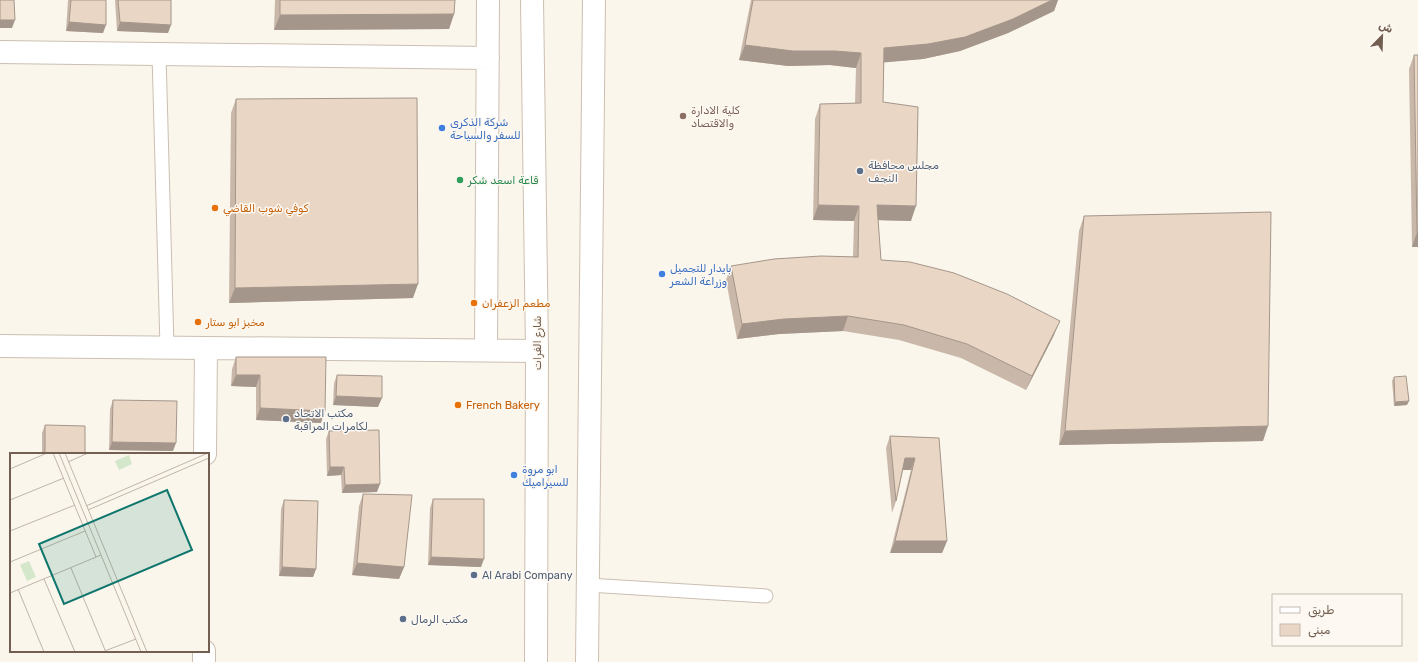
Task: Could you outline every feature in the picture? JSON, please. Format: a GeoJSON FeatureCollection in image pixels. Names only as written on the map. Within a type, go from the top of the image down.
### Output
{"type":"FeatureCollection","features":[{"type":"Feature","properties":{"kind":"street"},"geometry":{"type":"LineString","coordinates":[[486,350],[488,0]]}},
{"type":"Feature","properties":{"kind":"street","name":"شارع الفرات"},"geometry":{"type":"LineString","coordinates":[[532,0],[538,351],[536,662]]}},
{"type":"Feature","properties":{"kind":"street"},"geometry":{"type":"LineString","coordinates":[[587,662],[594,0]]}},
{"type":"Feature","properties":{"kind":"street"},"geometry":{"type":"LineString","coordinates":[[0,52],[488,58]]}},
{"type":"Feature","properties":{"kind":"street"},"geometry":{"type":"LineString","coordinates":[[0,346],[538,351]]}},
{"type":"Feature","properties":{"kind":"street"},"geometry":{"type":"LineString","coordinates":[[205,453],[206,348]]}},
{"type":"Feature","properties":{"kind":"lane"},"geometry":{"type":"LineString","coordinates":[[159,54],[167,348]]}},
{"type":"Feature","properties":{"kind":"lane"},"geometry":{"type":"LineString","coordinates":[[588,585],[766,596]]}},
{"type":"Feature","properties":{"kind":"building"},"geometry":{"type":"Polygon","coordinates":[[[0,0],[14,0],[15,20],[0,20],[0,0]]]}},
{"type":"Feature","properties":{"kind":"building"},"geometry":{"type":"Polygon","coordinates":[[[71,0],[106,0],[106,25],[69,22],[71,0]]]}},
{"type":"Feature","properties":{"kind":"building"},"geometry":{"type":"Polygon","coordinates":[[[118,0],[171,0],[171,25],[120,22],[118,0]]]}},
{"type":"Feature","properties":{"kind":"building"},"geometry":{"type":"Polygon","coordinates":[[[280,0],[455,0],[454,14],[280,15],[280,0]]]}},
{"type":"Feature","properties":{"kind":"building"},"geometry":{"type":"Polygon","coordinates":[[[753,0],[1052,0],[1013,19],[965,37],[928,44],[884,48],[883,102],[918,107],[916,206],[877,205],[881,260],[910,262],[954,273],[1007,294],[1060,321],[1032,376],[967,344],[904,325],[848,316],[784,319],[742,324],[731,266],[774,259],[821,256],[858,257],[859,206],[818,205],[820,104],[861,103],[861,53],[835,51],[793,51],[745,45],[753,0]]]}},
{"type":"Feature","properties":{"kind":"building"},"geometry":{"type":"Polygon","coordinates":[[[1414,55],[1418,55],[1418,232],[1417,232],[1414,55]]]}},
{"type":"Feature","properties":{"kind":"building"},"geometry":{"type":"Polygon","coordinates":[[[417,98],[418,284],[235,288],[236,99],[417,98]]]}},
{"type":"Feature","properties":{"kind":"building"},"geometry":{"type":"Polygon","coordinates":[[[1271,212],[1268,426],[1065,431],[1084,216],[1271,212]]]}},
{"type":"Feature","properties":{"kind":"building"},"geometry":{"type":"Polygon","coordinates":[[[236,357],[326,357],[325,411],[260,408],[260,375],[236,375],[236,357]]]}},
{"type":"Feature","properties":{"kind":"building"},"geometry":{"type":"Polygon","coordinates":[[[337,375],[382,376],[382,398],[336,396],[337,375]]]}},
{"type":"Feature","properties":{"kind":"building"},"geometry":{"type":"Polygon","coordinates":[[[1406,376],[1409,401],[1395,402],[1394,377],[1406,376]]]}},
{"type":"Feature","properties":{"kind":"building"},"geometry":{"type":"Polygon","coordinates":[[[113,400],[177,401],[176,443],[112,442],[113,400]]]}},
{"type":"Feature","properties":{"kind":"building"},"geometry":{"type":"Polygon","coordinates":[[[45,425],[85,426],[85,453],[45,453],[45,425]]]}},
{"type":"Feature","properties":{"kind":"building"},"geometry":{"type":"Polygon","coordinates":[[[379,430],[380,484],[345,485],[344,467],[330,467],[329,431],[379,430]]]}},
{"type":"Feature","properties":{"kind":"building"},"geometry":{"type":"Polygon","coordinates":[[[890,436],[939,438],[947,541],[895,541],[915,458],[905,458],[896,501],[890,436]]]}},
{"type":"Feature","properties":{"kind":"building"},"geometry":{"type":"Polygon","coordinates":[[[363,494],[412,495],[404,567],[357,563],[363,494]]]}},
{"type":"Feature","properties":{"kind":"building"},"geometry":{"type":"Polygon","coordinates":[[[433,499],[484,499],[484,559],[431,557],[433,499]]]}},
{"type":"Feature","properties":{"kind":"building"},"geometry":{"type":"Polygon","coordinates":[[[284,500],[318,501],[316,569],[282,567],[284,500]]]}},
{"type":"Feature","properties":{"kind":"place","name":"كلية الادارة والاقتصاد"},"geometry":{"type":"Point","coordinates":[683,116]}},
{"type":"Feature","properties":{"kind":"place","name":"شركة الذكرى للسفر والسياحة"},"geometry":{"type":"Point","coordinates":[442,128]}},
{"type":"Feature","properties":{"kind":"place","name":"مجلس محافظة النجف"},"geometry":{"type":"Point","coordinates":[860,171]}},
{"type":"Feature","properties":{"kind":"place","name":"قاعة اسعد شكر"},"geometry":{"type":"Point","coordinates":[460,180]}},
{"type":"Feature","properties":{"kind":"place","name":"كوفي شوب القاضي"},"geometry":{"type":"Point","coordinates":[215,208]}},
{"type":"Feature","properties":{"kind":"place","name":"بايدار للتجميل وزراعة الشعر"},"geometry":{"type":"Point","coordinates":[662,274]}},
{"type":"Feature","properties":{"kind":"place","name":"مطعم الزعفران"},"geometry":{"type":"Point","coordinates":[474,303]}},
{"type":"Feature","properties":{"kind":"place","name":"مخبز ابو ستار"},"geometry":{"type":"Point","coordinates":[198,322]}},
{"type":"Feature","properties":{"kind":"place","name":"French Bakery"},"geometry":{"type":"Point","coordinates":[458,405]}},
{"type":"Feature","properties":{"kind":"place","name":"مكتب الاتحاد لكامرات المراقبة"},"geometry":{"type":"Point","coordinates":[286,419]}},
{"type":"Feature","properties":{"kind":"place","name":"ابو مروة للسيراميك"},"geometry":{"type":"Point","coordinates":[514,475]}},
{"type":"Feature","properties":{"kind":"place","name":"Al Arabi Company"},"geometry":{"type":"Point","coordinates":[474,575]}},
{"type":"Feature","properties":{"kind":"place","name":"مكتب الرمال"},"geometry":{"type":"Point","coordinates":[403,619]}}]}
